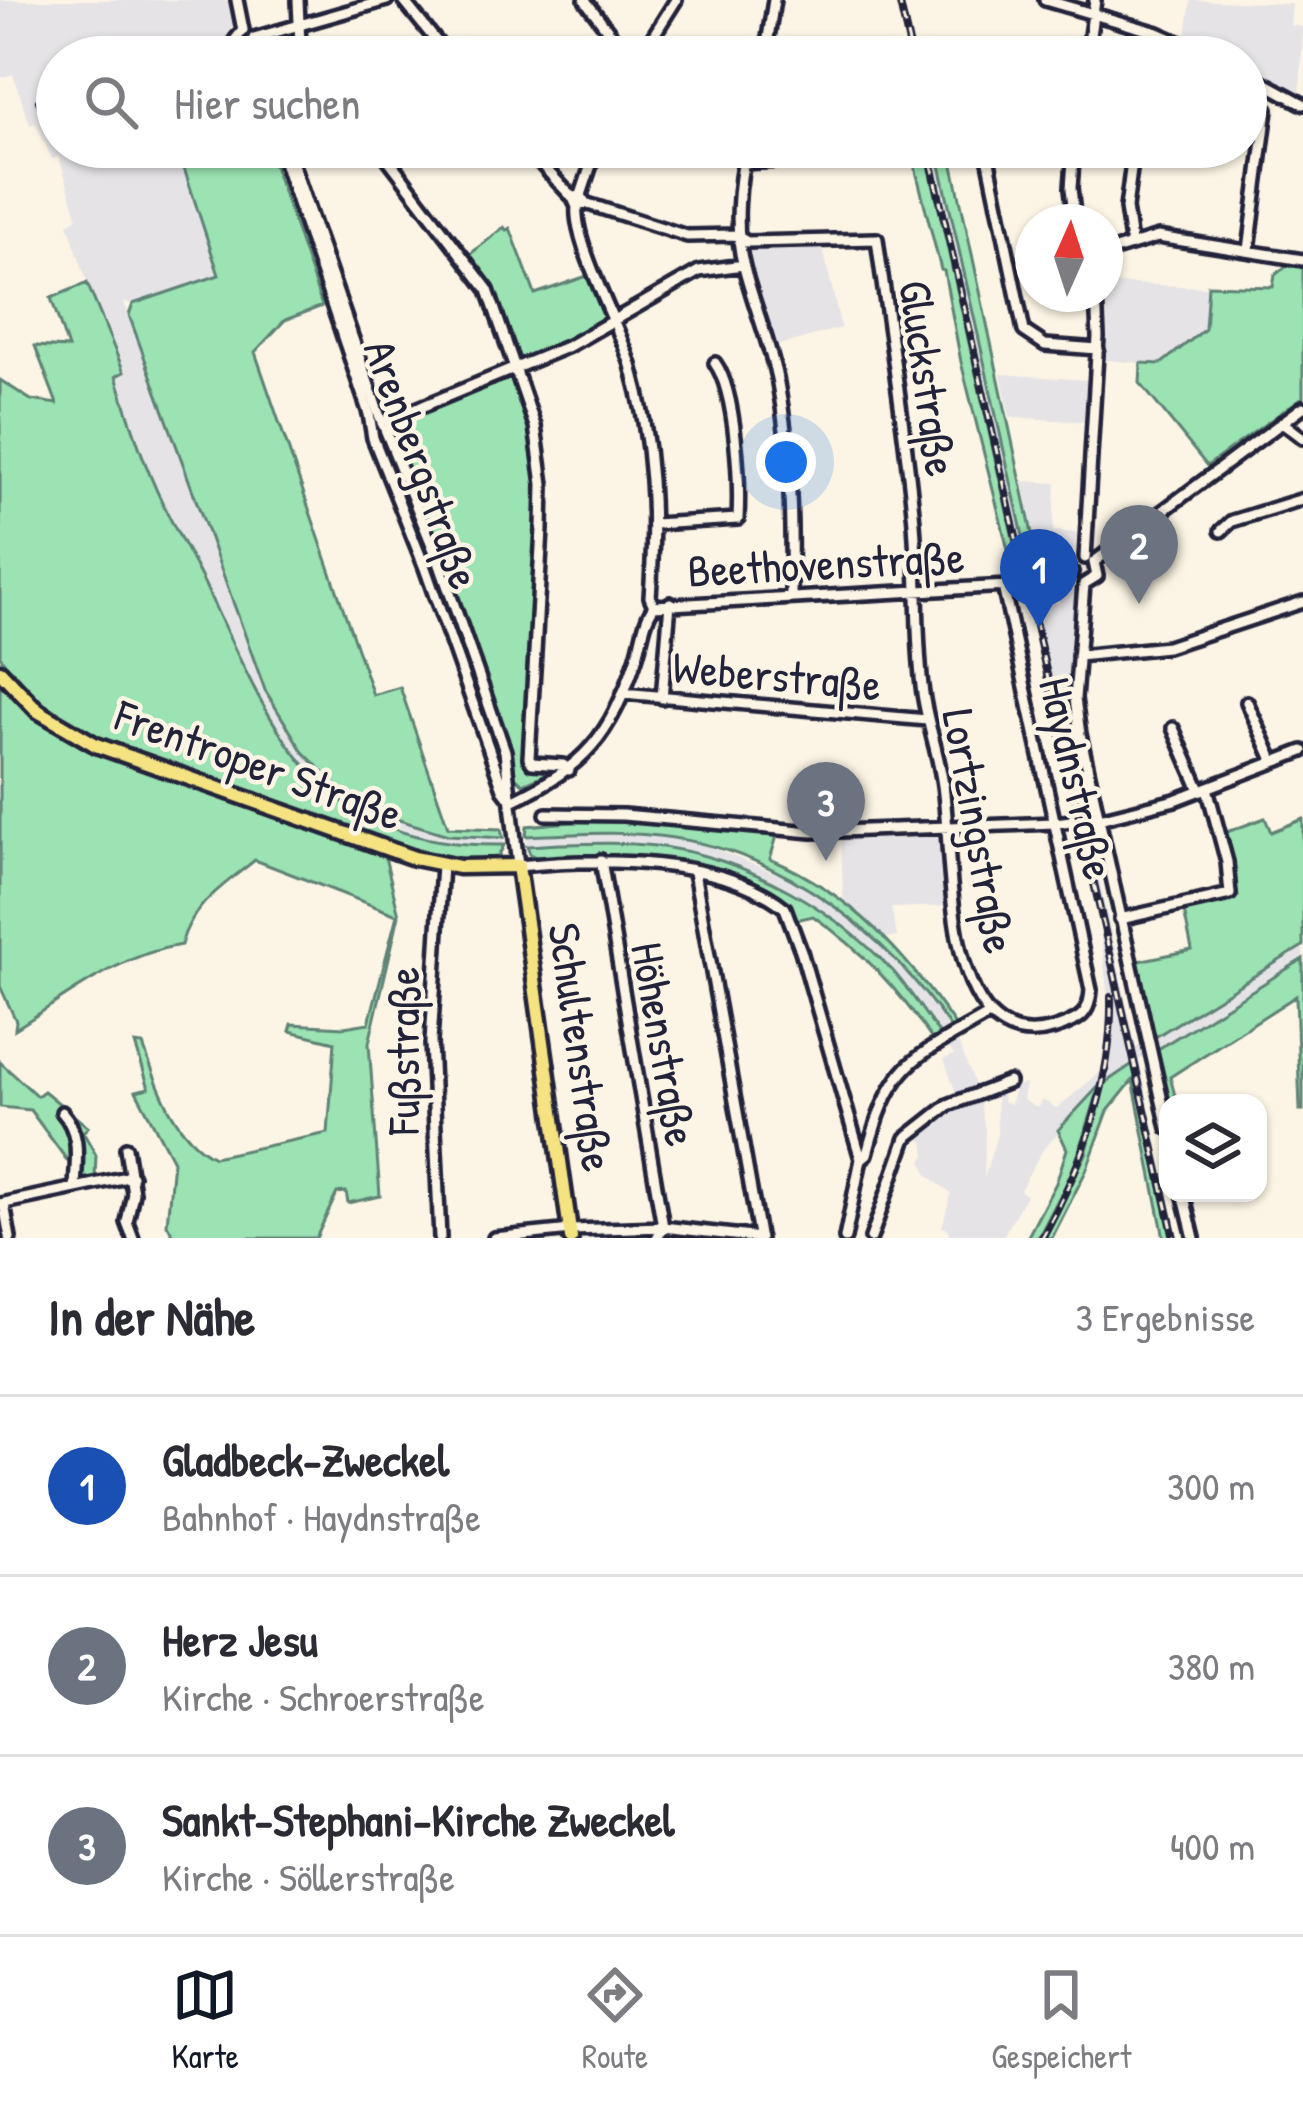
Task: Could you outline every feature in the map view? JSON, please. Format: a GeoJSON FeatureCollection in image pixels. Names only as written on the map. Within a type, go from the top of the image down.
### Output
{"type":"FeatureCollection","features":[{"type":"Feature","properties":{"kind":"main road","name":"Frentroper Straße"},"geometry":{"type":"LineString","coordinates":[[0,670],[38,711],[96,745],[441,870],[487,869],[518,861]]}},
{"type":"Feature","properties":{"kind":"main road","name":"Schultenstraße"},"geometry":{"type":"LineString","coordinates":[[518,861],[571,1234]]}},
{"type":"Feature","properties":{"kind":"street"},"geometry":{"type":"LineString","coordinates":[[237,0],[246,36]]}},
{"type":"Feature","properties":{"kind":"street"},"geometry":{"type":"LineString","coordinates":[[298,0],[299,36]]}},
{"type":"Feature","properties":{"kind":"street"},"geometry":{"type":"LineString","coordinates":[[278,36],[387,0]]}},
{"type":"Feature","properties":{"kind":"street"},"geometry":{"type":"LineString","coordinates":[[403,0],[432,36]]}},
{"type":"Feature","properties":{"kind":"street"},"geometry":{"type":"LineString","coordinates":[[585,0],[612,36]]}},
{"type":"Feature","properties":{"kind":"street"},"geometry":{"type":"LineString","coordinates":[[653,36],[676,0]]}},
{"type":"Feature","properties":{"kind":"street"},"geometry":{"type":"LineString","coordinates":[[768,36],[774,0]]}},
{"type":"Feature","properties":{"kind":"street"},"geometry":{"type":"LineString","coordinates":[[1045,0],[1165,36]]}},
{"type":"Feature","properties":{"kind":"street"},"geometry":{"type":"LineString","coordinates":[[1090,36],[1096,0]]}},
{"type":"Feature","properties":{"kind":"street"},"geometry":{"type":"LineString","coordinates":[[239,36],[243,30]]}},
{"type":"Feature","properties":{"kind":"street"},"geometry":{"type":"LineString","coordinates":[[1267,84],[1303,104]]}},
{"type":"Feature","properties":{"kind":"street"},"geometry":{"type":"LineString","coordinates":[[1267,116],[1268,109]]}},
{"type":"Feature","properties":{"kind":"street","name":"Arenbergstraße"},"geometry":{"type":"LineString","coordinates":[[290,168],[376,425],[458,612],[505,751],[518,861]]}},
{"type":"Feature","properties":{"kind":"street"},"geometry":{"type":"LineString","coordinates":[[395,168],[488,290],[535,426],[543,484],[529,758],[532,763],[563,765],[569,770]]}},
{"type":"Feature","properties":{"kind":"street"},"geometry":{"type":"LineString","coordinates":[[547,168],[579,201],[687,236],[735,235],[740,239]]}},
{"type":"Feature","properties":{"kind":"street"},"geometry":{"type":"LineString","coordinates":[[512,801],[551,784],[601,736],[654,606],[650,597],[654,524],[646,428],[616,322],[581,235],[579,201],[590,168]]}},
{"type":"Feature","properties":{"kind":"street"},"geometry":{"type":"LineString","coordinates":[[743,168],[743,265],[770,347],[784,419],[791,596]]}},
{"type":"Feature","properties":{"kind":"street"},"geometry":{"type":"LineString","coordinates":[[990,168],[1024,331],[1046,345],[1098,349]]}},
{"type":"Feature","properties":{"kind":"street"},"geometry":{"type":"LineString","coordinates":[[1072,168],[1073,204]]}},
{"type":"Feature","properties":{"kind":"street"},"geometry":{"type":"LineString","coordinates":[[1131,168],[1126,208],[1131,242]]}},
{"type":"Feature","properties":{"kind":"street"},"geometry":{"type":"LineString","coordinates":[[1249,250],[1260,168]]}},
{"type":"Feature","properties":{"kind":"street"},"geometry":{"type":"LineString","coordinates":[[1123,245],[1158,237],[1303,260]]}},
{"type":"Feature","properties":{"kind":"street","name":"Gluckstraße"},"geometry":{"type":"LineString","coordinates":[[740,239],[877,239],[913,510],[917,591]]}},
{"type":"Feature","properties":{"kind":"street"},"geometry":{"type":"LineString","coordinates":[[376,425],[518,368],[616,322],[699,271],[743,265]]}},
{"type":"Feature","properties":{"kind":"street"},"geometry":{"type":"LineString","coordinates":[[1084,584],[1097,576],[1090,560],[1097,312]]}},
{"type":"Feature","properties":{"kind":"street"},"geometry":{"type":"LineString","coordinates":[[654,524],[738,519],[730,415],[723,374],[715,363]]}},
{"type":"Feature","properties":{"kind":"street"},"geometry":{"type":"LineString","coordinates":[[1160,1094],[1077,714],[1084,584],[1072,572],[1076,561],[1090,560],[1303,407]]}},
{"type":"Feature","properties":{"kind":"street"},"geometry":{"type":"LineString","coordinates":[[1282,422],[1303,438]]}},
{"type":"Feature","properties":{"kind":"street"},"geometry":{"type":"LineString","coordinates":[[1221,531],[1232,521],[1303,499]]}},
{"type":"Feature","properties":{"kind":"street","name":"Beethovenstraße"},"geometry":{"type":"LineString","coordinates":[[654,606],[1003,586],[1072,572]]}},
{"type":"Feature","properties":{"kind":"street","name":"Haydnstraße"},"geometry":{"type":"LineString","coordinates":[[1003,586],[1091,985]]}},
{"type":"Feature","properties":{"kind":"street","name":"Lortzingstraße"},"geometry":{"type":"LineString","coordinates":[[917,591],[927,720],[944,789],[956,924],[978,995],[991,1014],[1020,1034],[1073,1022],[1088,1007],[1091,985]]}},
{"type":"Feature","properties":{"kind":"street"},"geometry":{"type":"LineString","coordinates":[[1078,656],[1180,644],[1303,602]]}},
{"type":"Feature","properties":{"kind":"street"},"geometry":{"type":"LineString","coordinates":[[662,698],[670,603]]}},
{"type":"Feature","properties":{"kind":"street","name":"Weberstraße"},"geometry":{"type":"LineString","coordinates":[[622,693],[927,720]]}},
{"type":"Feature","properties":{"kind":"street"},"geometry":{"type":"LineString","coordinates":[[1246,702],[1274,762]]}},
{"type":"Feature","properties":{"kind":"street"},"geometry":{"type":"LineString","coordinates":[[1120,919],[1230,894],[1223,848],[1203,789],[1173,728]]}},
{"type":"Feature","properties":{"kind":"street"},"geometry":{"type":"LineString","coordinates":[[1099,819],[1203,789],[1303,751]]}},
{"type":"Feature","properties":{"kind":"street"},"geometry":{"type":"LineString","coordinates":[[546,814],[623,815],[812,832],[1055,823],[1072,821],[1075,816]]}},
{"type":"Feature","properties":{"kind":"street","name":"Höhenstraße"},"geometry":{"type":"LineString","coordinates":[[601,860],[663,1227]]}},
{"type":"Feature","properties":{"kind":"street"},"geometry":{"type":"LineString","coordinates":[[518,861],[662,865],[752,889],[788,912],[861,1159],[844,1238]]}},
{"type":"Feature","properties":{"kind":"street","name":"Fußstraße"},"geometry":{"type":"LineString","coordinates":[[440,1238],[431,1042],[441,870]]}},
{"type":"Feature","properties":{"kind":"street"},"geometry":{"type":"LineString","coordinates":[[494,1238],[663,1227],[760,1237],[694,872]]}},
{"type":"Feature","properties":{"kind":"street"},"geometry":{"type":"LineString","coordinates":[[861,1159],[899,1073],[991,1014]]}},
{"type":"Feature","properties":{"kind":"street"},"geometry":{"type":"LineString","coordinates":[[871,1238],[906,1138],[948,1105],[1009,1082]]}},
{"type":"Feature","properties":{"kind":"street"},"geometry":{"type":"LineString","coordinates":[[62,1112],[77,1136],[75,1188]]}},
{"type":"Feature","properties":{"kind":"street"},"geometry":{"type":"LineString","coordinates":[[849,1113],[878,1114]]}},
{"type":"Feature","properties":{"kind":"street"},"geometry":{"type":"LineString","coordinates":[[126,1148],[132,1176],[127,1222],[133,1238]]}},
{"type":"Feature","properties":{"kind":"street"},"geometry":{"type":"LineString","coordinates":[[10,1238],[2,1204],[132,1176]]}},
{"type":"Feature","properties":{"kind":"street"},"geometry":{"type":"LineString","coordinates":[[1185,1202],[1194,1238]]}},
{"type":"Feature","properties":{"kind":"street"},"geometry":{"type":"LineString","coordinates":[[657,1238],[663,1227]]}},
{"type":"Feature","properties":{"kind":"shaded area"},"geometry":{"type":"Polygon","coordinates":[[[0,0],[229,0],[235,20],[228,36],[36,36],[36,123],[30,125],[13,74],[0,78],[0,0]]]}},
{"type":"Feature","properties":{"kind":"shaded area"},"geometry":{"type":"Polygon","coordinates":[[[1191,0],[1292,4],[1290,25],[1303,27],[1300,93],[1267,75],[1267,36],[1186,35],[1191,0]]]}},
{"type":"Feature","properties":{"kind":"shaded area"},"geometry":{"type":"Polygon","coordinates":[[[62,168],[184,168],[219,275],[133,304],[124,302],[265,690],[303,752],[338,787],[383,815],[448,835],[503,838],[504,845],[429,840],[355,811],[299,763],[277,732],[228,643],[205,585],[140,454],[115,375],[123,372],[68,224],[78,218],[62,168]]]}},
{"type":"Feature","properties":{"kind":"shaded area"},"geometry":{"type":"Polygon","coordinates":[[[930,168],[941,168],[1042,604],[1059,603],[1061,584],[1075,591],[1067,711],[1136,1048],[1303,946],[1303,959],[1139,1060],[1159,1151],[1159,1178],[1134,1064],[1105,1083],[1086,1154],[1045,1238],[1038,1238],[1074,1169],[1099,1087],[1042,1151],[1020,1190],[1026,1195],[1002,1238],[949,1238],[949,1229],[942,1227],[951,1194],[928,1175],[922,1161],[924,1142],[911,1135],[958,1100],[944,1059],[954,1055],[894,972],[840,923],[777,883],[707,857],[637,844],[527,846],[526,836],[575,834],[624,833],[697,842],[788,878],[844,912],[906,968],[955,1035],[978,1092],[985,1130],[984,1178],[997,1134],[996,1088],[1001,1087],[1003,1102],[1010,1104],[1016,1086],[1026,1084],[1023,1100],[1037,1108],[1042,1100],[1057,1108],[1103,1070],[1108,999],[1099,919],[930,168]]]}},
{"type":"Feature","properties":{"kind":"shaded area"},"geometry":{"type":"Polygon","coordinates":[[[822,244],[841,328],[776,346],[747,254],[774,245],[822,244]]]}},
{"type":"Feature","properties":{"kind":"shaded area"},"geometry":{"type":"Polygon","coordinates":[[[1123,284],[1208,287],[1205,329],[1161,365],[1105,360],[1105,312],[1123,312],[1123,284]]]}},
{"type":"Feature","properties":{"kind":"shaded area"},"geometry":{"type":"Polygon","coordinates":[[[1001,374],[1089,380],[1086,422],[1010,417],[1001,374]]]}},
{"type":"Feature","properties":{"kind":"shaded area"},"geometry":{"type":"Polygon","coordinates":[[[1023,481],[1056,483],[1053,531],[1077,533],[1075,551],[1064,564],[1040,571],[1023,481]]]}},
{"type":"Feature","properties":{"kind":"shaded area"},"geometry":{"type":"Polygon","coordinates":[[[939,834],[947,906],[891,908],[897,937],[884,938],[843,898],[841,838],[939,834]]]}},
{"type":"Feature","properties":{"kind":"shaded area"},"geometry":{"type":"Polygon","coordinates":[[[1164,1202],[1170,1202],[1178,1238],[1172,1238],[1164,1202]]]}},
{"type":"Feature","properties":{"kind":"green space"},"geometry":{"type":"Polygon","coordinates":[[[184,168],[275,168],[322,306],[285,320],[255,352],[373,695],[400,687],[448,827],[501,829],[503,838],[448,835],[383,815],[338,787],[303,752],[265,690],[129,315],[133,304],[219,275],[184,168]]]}},
{"type":"Feature","properties":{"kind":"green space"},"geometry":{"type":"Polygon","coordinates":[[[915,168],[930,168],[1021,574],[1010,577],[1009,554],[915,168]]]}},
{"type":"Feature","properties":{"kind":"green space"},"geometry":{"type":"Polygon","coordinates":[[[941,168],[954,168],[1040,571],[1035,571],[1023,536],[941,168]]]}},
{"type":"Feature","properties":{"kind":"green space"},"geometry":{"type":"Polygon","coordinates":[[[504,227],[510,228],[535,294],[590,275],[606,320],[520,360],[497,297],[469,255],[504,227]]]}},
{"type":"Feature","properties":{"kind":"green space"},"geometry":{"type":"Polygon","coordinates":[[[1291,262],[1303,264],[1303,397],[1207,466],[1140,383],[1141,363],[1161,364],[1205,329],[1208,285],[1273,287],[1275,275],[1291,262]]]}},
{"type":"Feature","properties":{"kind":"green space"},"geometry":{"type":"Polygon","coordinates":[[[87,283],[124,372],[116,376],[156,489],[280,732],[310,771],[345,803],[388,827],[440,841],[504,845],[498,857],[467,859],[366,835],[103,740],[46,705],[10,670],[0,656],[0,380],[31,400],[57,404],[35,346],[68,348],[51,298],[87,283]]]}},
{"type":"Feature","properties":{"kind":"green space"},"geometry":{"type":"Polygon","coordinates":[[[514,375],[536,453],[538,486],[525,759],[529,765],[559,768],[523,784],[515,777],[512,756],[442,556],[390,426],[514,375]]]}},
{"type":"Feature","properties":{"kind":"green space"},"geometry":{"type":"Polygon","coordinates":[[[0,683],[41,723],[85,749],[385,857],[399,915],[369,1043],[380,1196],[348,1203],[346,1192],[337,1193],[316,1238],[175,1238],[167,1224],[173,1161],[136,1091],[149,1088],[135,1044],[143,1045],[178,1123],[214,1157],[328,1133],[335,1042],[290,1031],[292,1024],[344,1027],[369,1023],[397,915],[255,860],[201,907],[181,945],[114,967],[15,1029],[0,986],[0,683]]]}},
{"type":"Feature","properties":{"kind":"green space"},"geometry":{"type":"Polygon","coordinates":[[[613,818],[777,836],[770,859],[827,890],[876,930],[919,976],[957,1028],[952,1030],[898,962],[866,932],[795,881],[757,862],[673,838],[600,833],[526,836],[527,826],[613,818]]]}},
{"type":"Feature","properties":{"kind":"green space"},"geometry":{"type":"Polygon","coordinates":[[[1265,818],[1271,832],[1303,819],[1303,946],[1155,1037],[1138,961],[1192,950],[1184,911],[1238,896],[1224,833],[1265,818]]]}},
{"type":"Feature","properties":{"kind":"green space"},"geometry":{"type":"Polygon","coordinates":[[[527,846],[670,848],[774,883],[866,945],[899,978],[941,1036],[933,1041],[879,973],[813,916],[796,920],[774,899],[688,870],[620,859],[539,859],[527,846]]]}},
{"type":"Feature","properties":{"kind":"green space"},"geometry":{"type":"Polygon","coordinates":[[[1303,959],[1303,1110],[1296,996],[1170,1077],[1175,1094],[1169,1094],[1158,1049],[1303,959]]]}},
{"type":"Feature","properties":{"kind":"green space"},"geometry":{"type":"Polygon","coordinates":[[[0,1062],[37,1096],[44,1091],[88,1127],[83,1132],[96,1155],[95,1178],[71,1183],[72,1167],[30,1110],[0,1107],[0,1062]]]}},
{"type":"Feature","properties":{"kind":"green space"},"geometry":{"type":"Polygon","coordinates":[[[1134,1063],[1159,1178],[1159,1202],[1164,1202],[1172,1238],[1164,1238],[1133,1080],[1108,1111],[1086,1171],[1052,1238],[1045,1238],[1086,1154],[1105,1083],[1134,1063]]]}},
{"type":"Feature","properties":{"kind":"green space"},"geometry":{"type":"Polygon","coordinates":[[[1100,1085],[1074,1169],[1038,1238],[1027,1238],[1056,1183],[1067,1149],[1058,1130],[1100,1085]]]}},
{"type":"Feature","properties":{"kind":"railway"},"geometry":{"type":"LineString","coordinates":[[899,0],[907,36]]}},
{"type":"Feature","properties":{"kind":"railway"},"geometry":{"type":"LineString","coordinates":[[933,168],[1174,1238]]}},
{"type":"Feature","properties":{"kind":"railway"},"geometry":{"type":"LineString","coordinates":[[1042,1238],[1093,1122],[1107,1061],[1111,997]]}},
{"type":"Feature","properties":{"kind":"place","name":"Herz Jesu"},"geometry":{"type":"Point","coordinates":[1139,604]}},
{"type":"Feature","properties":{"kind":"place","name":"Gladbeck-Zweckel"},"geometry":{"type":"Point","coordinates":[1039,628]}},
{"type":"Feature","properties":{"kind":"place","name":"Sankt-Stephani-Kirche Zweckel"},"geometry":{"type":"Point","coordinates":[826,861]}}]}
